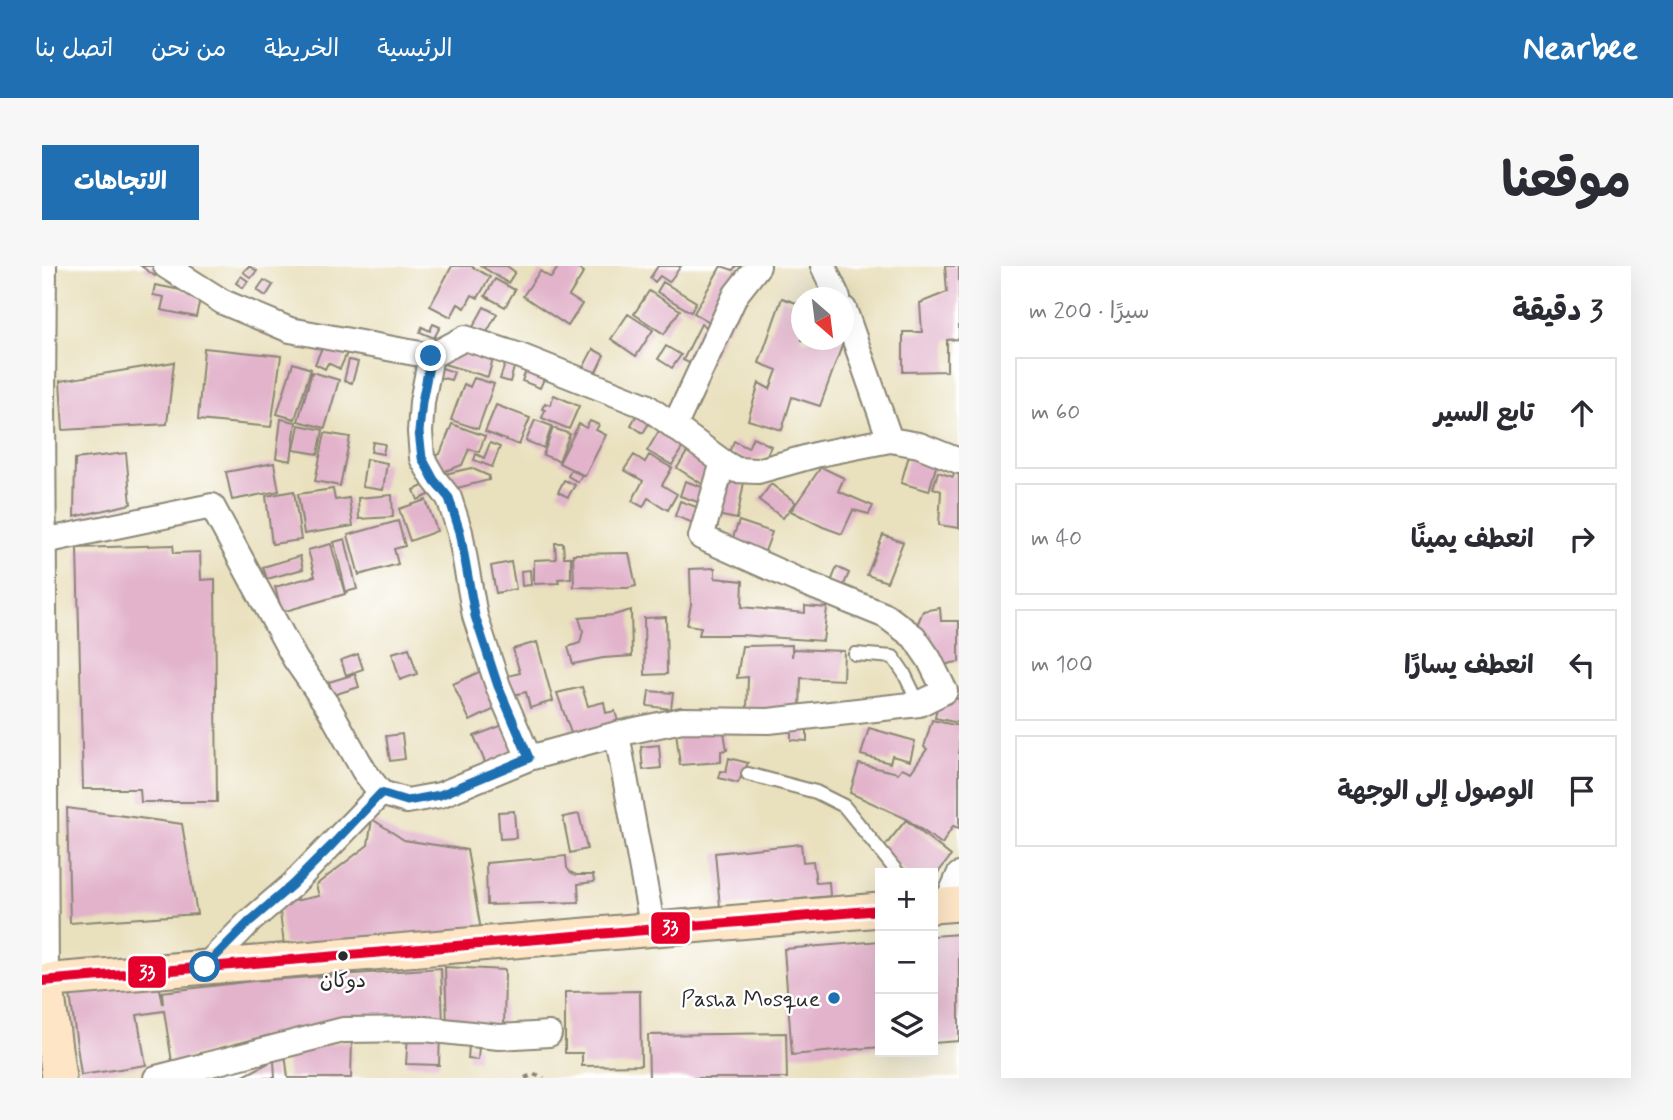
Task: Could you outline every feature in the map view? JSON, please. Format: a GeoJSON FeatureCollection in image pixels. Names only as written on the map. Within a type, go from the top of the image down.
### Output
{"type":"FeatureCollection","features":[{"type":"Feature","properties":{"kind":"main road"},"geometry":{"type":"LineString","coordinates":[[59,1078],[44,981],[875,910]]}},
{"type":"Feature","properties":{"kind":"street"},"geometry":{"type":"LineString","coordinates":[[44,266],[44,981]]}},
{"type":"Feature","properties":{"kind":"street"},"geometry":{"type":"LineString","coordinates":[[166,266],[223,302],[290,330],[431,356],[465,338],[520,356],[646,406],[736,470],[758,471],[819,454],[890,440],[919,445],[959,461]]}},
{"type":"Feature","properties":{"kind":"street"},"geometry":{"type":"LineString","coordinates":[[674,427],[736,294],[758,266]]}},
{"type":"Feature","properties":{"kind":"street"},"geometry":{"type":"LineString","coordinates":[[823,266],[833,287]]}},
{"type":"Feature","properties":{"kind":"street"},"geometry":{"type":"LineString","coordinates":[[854,337],[890,440]]}},
{"type":"Feature","properties":{"kind":"street"},"geometry":{"type":"LineString","coordinates":[[431,356],[419,432],[422,458],[434,480],[449,498],[460,532],[475,616],[498,686],[529,758]]}},
{"type":"Feature","properties":{"kind":"street"},"geometry":{"type":"LineString","coordinates":[[44,541],[212,506],[295,659],[329,708],[364,771],[381,793],[407,801],[440,795],[529,758],[682,720],[769,721],[919,704],[952,693],[914,637],[886,616],[701,537],[723,462]]}},
{"type":"Feature","properties":{"kind":"street"},"geometry":{"type":"LineString","coordinates":[[617,734],[653,930]]}},
{"type":"Feature","properties":{"kind":"street"},"geometry":{"type":"LineString","coordinates":[[205,967],[249,922],[292,885],[381,793]]}},
{"type":"Feature","properties":{"kind":"street"},"geometry":{"type":"LineString","coordinates":[[156,1078],[235,1068],[343,1030],[425,1029],[499,1037],[549,1034]]}},
{"type":"Feature","properties":{"kind":"lane"},"geometry":{"type":"LineString","coordinates":[[855,654],[893,657],[919,704]]}},
{"type":"Feature","properties":{"kind":"lane"},"geometry":{"type":"LineString","coordinates":[[748,774],[816,792],[844,806],[894,868]]}},
{"type":"Feature","properties":{"kind":"path"},"geometry":{"type":"LineString","coordinates":[[525,1078],[534,1073],[544,1078]]}},
{"type":"Feature","properties":{"kind":"building"},"geometry":{"type":"Polygon","coordinates":[[[141,266],[153,266],[160,271],[155,276],[141,266]]]}},
{"type":"Feature","properties":{"kind":"building"},"geometry":{"type":"Polygon","coordinates":[[[249,266],[257,271],[251,278],[243,272],[249,266]]]}},
{"type":"Feature","properties":{"kind":"building"},"geometry":{"type":"Polygon","coordinates":[[[452,266],[471,266],[490,277],[478,298],[472,295],[465,308],[458,304],[451,317],[430,306],[452,266]]]}},
{"type":"Feature","properties":{"kind":"building"},"geometry":{"type":"Polygon","coordinates":[[[481,266],[507,266],[515,272],[508,283],[481,266]]]}},
{"type":"Feature","properties":{"kind":"building"},"geometry":{"type":"Polygon","coordinates":[[[559,266],[575,266],[584,272],[569,296],[582,304],[568,326],[523,296],[540,271],[551,278],[559,266]]]}},
{"type":"Feature","properties":{"kind":"building"},"geometry":{"type":"Polygon","coordinates":[[[658,266],[681,266],[669,282],[660,276],[655,282],[650,278],[658,266]]]}},
{"type":"Feature","properties":{"kind":"building"},"geometry":{"type":"Polygon","coordinates":[[[721,266],[733,270],[736,266],[766,266],[726,331],[694,313],[721,266]]]}},
{"type":"Feature","properties":{"kind":"building"},"geometry":{"type":"Polygon","coordinates":[[[945,266],[959,266],[959,339],[947,340],[947,371],[903,372],[903,332],[922,332],[920,303],[947,292],[945,266]]]}},
{"type":"Feature","properties":{"kind":"building"},"geometry":{"type":"Polygon","coordinates":[[[241,276],[248,281],[243,288],[236,283],[241,276]]]}},
{"type":"Feature","properties":{"kind":"building"},"geometry":{"type":"Polygon","coordinates":[[[495,279],[515,290],[505,307],[485,296],[495,279]]]}},
{"type":"Feature","properties":{"kind":"building"},"geometry":{"type":"Polygon","coordinates":[[[264,280],[273,285],[266,296],[257,290],[264,280]]]}},
{"type":"Feature","properties":{"kind":"building"},"geometry":{"type":"Polygon","coordinates":[[[663,282],[696,302],[691,312],[657,292],[663,282]]]}},
{"type":"Feature","properties":{"kind":"building"},"geometry":{"type":"Polygon","coordinates":[[[155,285],[201,294],[196,317],[161,310],[164,297],[153,295],[155,285]]]}},
{"type":"Feature","properties":{"kind":"building"},"geometry":{"type":"Polygon","coordinates":[[[649,291],[680,310],[664,334],[634,314],[649,291]]]}},
{"type":"Feature","properties":{"kind":"building"},"geometry":{"type":"Polygon","coordinates":[[[782,298],[791,301],[791,350],[840,350],[820,406],[792,397],[782,430],[748,420],[759,383],[770,389],[777,370],[759,363],[782,298]]]}},
{"type":"Feature","properties":{"kind":"building"},"geometry":{"type":"Polygon","coordinates":[[[484,307],[497,314],[486,334],[473,327],[484,307]]]}},
{"type":"Feature","properties":{"kind":"building"},"geometry":{"type":"Polygon","coordinates":[[[628,314],[653,330],[636,356],[611,339],[628,314]]]}},
{"type":"Feature","properties":{"kind":"building"},"geometry":{"type":"Polygon","coordinates":[[[433,324],[440,327],[434,338],[420,332],[422,327],[430,331],[433,324]]]}},
{"type":"Feature","properties":{"kind":"building"},"geometry":{"type":"Polygon","coordinates":[[[701,324],[723,335],[705,371],[683,360],[701,324]]]}},
{"type":"Feature","properties":{"kind":"building"},"geometry":{"type":"Polygon","coordinates":[[[324,343],[347,353],[340,369],[328,363],[325,369],[315,364],[324,343]]]}},
{"type":"Feature","properties":{"kind":"building"},"geometry":{"type":"Polygon","coordinates":[[[466,346],[494,355],[488,377],[444,364],[466,346]]]}},
{"type":"Feature","properties":{"kind":"building"},"geometry":{"type":"Polygon","coordinates":[[[666,346],[681,355],[672,368],[658,359],[666,346]]]}},
{"type":"Feature","properties":{"kind":"building"},"geometry":{"type":"Polygon","coordinates":[[[204,348],[281,356],[271,427],[198,420],[204,348]]]}},
{"type":"Feature","properties":{"kind":"building"},"geometry":{"type":"Polygon","coordinates":[[[593,349],[604,355],[595,374],[583,368],[593,349]]]}},
{"type":"Feature","properties":{"kind":"building"},"geometry":{"type":"Polygon","coordinates":[[[349,360],[358,362],[352,383],[344,381],[349,360]]]}},
{"type":"Feature","properties":{"kind":"building"},"geometry":{"type":"Polygon","coordinates":[[[506,361],[515,364],[510,382],[500,379],[506,361]]]}},
{"type":"Feature","properties":{"kind":"building"},"geometry":{"type":"Polygon","coordinates":[[[174,362],[167,424],[63,430],[60,381],[174,362]]]}},
{"type":"Feature","properties":{"kind":"building"},"geometry":{"type":"Polygon","coordinates":[[[293,363],[311,369],[295,419],[277,414],[293,363]]]}},
{"type":"Feature","properties":{"kind":"building"},"geometry":{"type":"Polygon","coordinates":[[[442,368],[454,372],[451,380],[439,377],[442,368]]]}},
{"type":"Feature","properties":{"kind":"building"},"geometry":{"type":"Polygon","coordinates":[[[526,371],[544,379],[540,388],[522,381],[526,371]]]}},
{"type":"Feature","properties":{"kind":"building"},"geometry":{"type":"Polygon","coordinates":[[[312,372],[339,380],[325,428],[298,421],[312,372]]]}},
{"type":"Feature","properties":{"kind":"building"},"geometry":{"type":"Polygon","coordinates":[[[474,378],[494,384],[478,429],[451,420],[464,384],[470,387],[474,378]]]}},
{"type":"Feature","properties":{"kind":"building"},"geometry":{"type":"Polygon","coordinates":[[[554,395],[579,406],[569,429],[542,418],[545,403],[550,405],[554,395]]]}},
{"type":"Feature","properties":{"kind":"building"},"geometry":{"type":"Polygon","coordinates":[[[496,405],[530,418],[519,445],[485,432],[496,405]]]}},
{"type":"Feature","properties":{"kind":"building"},"geometry":{"type":"Polygon","coordinates":[[[638,413],[651,420],[643,433],[631,425],[638,413]]]}},
{"type":"Feature","properties":{"kind":"building"},"geometry":{"type":"Polygon","coordinates":[[[281,419],[296,422],[291,461],[276,458],[281,419]]]}},
{"type":"Feature","properties":{"kind":"building"},"geometry":{"type":"Polygon","coordinates":[[[535,420],[552,426],[544,448],[526,441],[535,420]]]}},
{"type":"Feature","properties":{"kind":"building"},"geometry":{"type":"Polygon","coordinates":[[[590,421],[599,425],[596,430],[606,435],[585,476],[559,463],[579,424],[586,428],[590,421]]]}},
{"type":"Feature","properties":{"kind":"building"},"geometry":{"type":"Polygon","coordinates":[[[452,424],[485,436],[479,452],[469,449],[462,465],[437,474],[431,457],[440,454],[452,424]]]}},
{"type":"Feature","properties":{"kind":"building"},"geometry":{"type":"Polygon","coordinates":[[[299,425],[323,430],[318,454],[294,450],[299,425]]]}},
{"type":"Feature","properties":{"kind":"building"},"geometry":{"type":"Polygon","coordinates":[[[553,428],[570,434],[559,461],[543,455],[553,428]]]}},
{"type":"Feature","properties":{"kind":"building"},"geometry":{"type":"Polygon","coordinates":[[[660,429],[685,443],[672,465],[647,451],[660,429]]]}},
{"type":"Feature","properties":{"kind":"building"},"geometry":{"type":"Polygon","coordinates":[[[325,433],[350,437],[340,486],[315,481],[325,433]]]}},
{"type":"Feature","properties":{"kind":"building"},"geometry":{"type":"Polygon","coordinates":[[[753,437],[771,446],[767,455],[748,461],[729,452],[734,441],[748,448],[753,437]]]}},
{"type":"Feature","properties":{"kind":"building"},"geometry":{"type":"Polygon","coordinates":[[[373,442],[385,444],[383,454],[371,452],[373,442]]]}},
{"type":"Feature","properties":{"kind":"building"},"geometry":{"type":"Polygon","coordinates":[[[490,443],[500,447],[492,467],[474,460],[476,454],[484,458],[490,443]]]}},
{"type":"Feature","properties":{"kind":"building"},"geometry":{"type":"Polygon","coordinates":[[[689,449],[716,466],[704,485],[677,468],[689,449]]]}},
{"type":"Feature","properties":{"kind":"building"},"geometry":{"type":"Polygon","coordinates":[[[910,452],[938,460],[929,491],[901,483],[910,452]]]}},
{"type":"Feature","properties":{"kind":"building"},"geometry":{"type":"Polygon","coordinates":[[[126,453],[131,504],[74,517],[75,459],[126,453]]]}},
{"type":"Feature","properties":{"kind":"building"},"geometry":{"type":"Polygon","coordinates":[[[634,455],[645,462],[649,455],[672,468],[662,485],[677,494],[668,510],[648,498],[643,507],[632,501],[643,481],[624,470],[634,455]]]}},
{"type":"Feature","properties":{"kind":"building"},"geometry":{"type":"Polygon","coordinates":[[[366,459],[387,463],[383,490],[362,487],[366,459]]]}},
{"type":"Feature","properties":{"kind":"building"},"geometry":{"type":"Polygon","coordinates":[[[274,463],[279,491],[232,500],[226,472],[274,463]]]}},
{"type":"Feature","properties":{"kind":"building"},"geometry":{"type":"Polygon","coordinates":[[[821,467],[844,478],[838,491],[873,506],[869,514],[853,510],[842,534],[791,511],[821,467]]]}},
{"type":"Feature","properties":{"kind":"building"},"geometry":{"type":"Polygon","coordinates":[[[471,468],[489,476],[489,480],[449,490],[445,474],[471,468]]]}},
{"type":"Feature","properties":{"kind":"building"},"geometry":{"type":"Polygon","coordinates":[[[955,469],[959,470],[959,528],[939,525],[941,491],[933,488],[938,472],[953,477],[955,469]]]}},
{"type":"Feature","properties":{"kind":"building"},"geometry":{"type":"Polygon","coordinates":[[[571,470],[582,475],[578,482],[568,476],[571,470]]]}},
{"type":"Feature","properties":{"kind":"building"},"geometry":{"type":"Polygon","coordinates":[[[724,478],[744,482],[737,519],[717,515],[724,478]]]}},
{"type":"Feature","properties":{"kind":"building"},"geometry":{"type":"Polygon","coordinates":[[[564,480],[575,485],[568,497],[558,492],[564,480]]]}},
{"type":"Feature","properties":{"kind":"building"},"geometry":{"type":"Polygon","coordinates":[[[685,481],[705,488],[701,503],[680,496],[685,481]]]}},
{"type":"Feature","properties":{"kind":"building"},"geometry":{"type":"Polygon","coordinates":[[[429,483],[433,493],[418,500],[414,490],[429,483]]]}},
{"type":"Feature","properties":{"kind":"building"},"geometry":{"type":"Polygon","coordinates":[[[771,484],[795,502],[783,518],[759,500],[771,484]]]}},
{"type":"Feature","properties":{"kind":"building"},"geometry":{"type":"Polygon","coordinates":[[[333,489],[335,500],[349,498],[353,526],[304,534],[298,494],[333,489]]]}},
{"type":"Feature","properties":{"kind":"building"},"geometry":{"type":"Polygon","coordinates":[[[294,491],[301,540],[272,544],[266,496],[294,491]]]}},
{"type":"Feature","properties":{"kind":"building"},"geometry":{"type":"Polygon","coordinates":[[[392,495],[393,517],[359,519],[358,498],[392,495]]]}},
{"type":"Feature","properties":{"kind":"building"},"geometry":{"type":"Polygon","coordinates":[[[426,500],[437,531],[410,541],[399,509],[426,500]]]}},
{"type":"Feature","properties":{"kind":"building"},"geometry":{"type":"Polygon","coordinates":[[[680,501],[702,509],[696,524],[675,516],[680,501]]]}},
{"type":"Feature","properties":{"kind":"building"},"geometry":{"type":"Polygon","coordinates":[[[398,521],[405,546],[394,549],[398,564],[359,575],[348,535],[398,521]]]}},
{"type":"Feature","properties":{"kind":"building"},"geometry":{"type":"Polygon","coordinates":[[[739,521],[772,532],[764,554],[731,543],[739,521]]]}},
{"type":"Feature","properties":{"kind":"building"},"geometry":{"type":"Polygon","coordinates":[[[883,535],[903,542],[887,582],[867,575],[883,535]]]}},
{"type":"Feature","properties":{"kind":"building"},"geometry":{"type":"Polygon","coordinates":[[[345,539],[357,589],[346,592],[334,542],[345,539]]]}},
{"type":"Feature","properties":{"kind":"building"},"geometry":{"type":"Polygon","coordinates":[[[555,543],[563,543],[564,557],[571,557],[571,578],[558,579],[559,583],[534,584],[534,560],[556,559],[555,543]]]}},
{"type":"Feature","properties":{"kind":"building"},"geometry":{"type":"Polygon","coordinates":[[[331,544],[345,594],[282,612],[275,587],[315,576],[308,550],[331,544]]]}},
{"type":"Feature","properties":{"kind":"building"},"geometry":{"type":"Polygon","coordinates":[[[173,545],[174,553],[200,552],[201,580],[215,579],[217,802],[141,802],[140,789],[83,789],[77,548],[173,545]]]}},
{"type":"Feature","properties":{"kind":"building"},"geometry":{"type":"Polygon","coordinates":[[[629,553],[636,586],[574,587],[573,554],[629,553]]]}},
{"type":"Feature","properties":{"kind":"building"},"geometry":{"type":"Polygon","coordinates":[[[300,556],[303,569],[267,579],[263,567],[300,556]]]}},
{"type":"Feature","properties":{"kind":"building"},"geometry":{"type":"Polygon","coordinates":[[[511,562],[516,589],[496,593],[491,566],[511,562]]]}},
{"type":"Feature","properties":{"kind":"building"},"geometry":{"type":"Polygon","coordinates":[[[837,567],[849,573],[843,587],[831,582],[837,567]]]}},
{"type":"Feature","properties":{"kind":"building"},"geometry":{"type":"Polygon","coordinates":[[[715,568],[715,578],[743,581],[742,607],[805,613],[805,606],[827,608],[823,641],[699,635],[701,627],[687,625],[691,604],[690,569],[715,568]]]}},
{"type":"Feature","properties":{"kind":"building"},"geometry":{"type":"Polygon","coordinates":[[[530,570],[531,585],[522,586],[521,571],[530,570]]]}},
{"type":"Feature","properties":{"kind":"building"},"geometry":{"type":"Polygon","coordinates":[[[940,608],[941,621],[959,621],[959,662],[939,667],[917,625],[923,611],[940,608]]]}},
{"type":"Feature","properties":{"kind":"building"},"geometry":{"type":"Polygon","coordinates":[[[631,610],[632,656],[573,664],[568,647],[580,643],[583,631],[579,618],[614,615],[631,610]]]}},
{"type":"Feature","properties":{"kind":"building"},"geometry":{"type":"Polygon","coordinates":[[[666,617],[667,674],[645,675],[644,618],[666,617]]]}},
{"type":"Feature","properties":{"kind":"building"},"geometry":{"type":"Polygon","coordinates":[[[537,642],[553,701],[530,708],[526,692],[513,695],[508,676],[520,673],[513,649],[537,642]]]}},
{"type":"Feature","properties":{"kind":"building"},"geometry":{"type":"Polygon","coordinates":[[[792,645],[792,657],[793,649],[844,651],[843,680],[801,678],[800,710],[747,709],[748,677],[737,678],[742,646],[792,645]]]}},
{"type":"Feature","properties":{"kind":"building"},"geometry":{"type":"Polygon","coordinates":[[[409,648],[417,674],[400,680],[392,653],[409,648]]]}},
{"type":"Feature","properties":{"kind":"building"},"geometry":{"type":"Polygon","coordinates":[[[358,654],[363,669],[346,675],[341,660],[358,654]]]}},
{"type":"Feature","properties":{"kind":"building"},"geometry":{"type":"Polygon","coordinates":[[[481,671],[497,708],[470,721],[453,684],[481,671]]]}},
{"type":"Feature","properties":{"kind":"building"},"geometry":{"type":"Polygon","coordinates":[[[355,674],[359,687],[333,695],[329,682],[355,674]]]}},
{"type":"Feature","properties":{"kind":"building"},"geometry":{"type":"Polygon","coordinates":[[[582,687],[588,706],[604,702],[606,713],[615,711],[619,725],[572,736],[557,693],[582,687]]]}},
{"type":"Feature","properties":{"kind":"building"},"geometry":{"type":"Polygon","coordinates":[[[649,691],[673,693],[671,709],[647,706],[649,691]]]}},
{"type":"Feature","properties":{"kind":"building"},"geometry":{"type":"Polygon","coordinates":[[[939,695],[959,699],[959,723],[935,718],[939,695]]]}},
{"type":"Feature","properties":{"kind":"building"},"geometry":{"type":"Polygon","coordinates":[[[932,720],[959,726],[959,828],[953,826],[942,844],[905,818],[850,793],[859,764],[898,773],[902,768],[911,772],[927,749],[924,747],[932,720]]]}},
{"type":"Feature","properties":{"kind":"building"},"geometry":{"type":"Polygon","coordinates":[[[503,725],[515,755],[487,767],[474,736],[503,725]]]}},
{"type":"Feature","properties":{"kind":"building"},"geometry":{"type":"Polygon","coordinates":[[[723,726],[727,750],[721,751],[721,762],[680,765],[676,731],[723,726]]]}},
{"type":"Feature","properties":{"kind":"building"},"geometry":{"type":"Polygon","coordinates":[[[791,727],[807,727],[807,741],[791,740],[791,727]]]}},
{"type":"Feature","properties":{"kind":"building"},"geometry":{"type":"Polygon","coordinates":[[[869,728],[915,741],[910,761],[892,756],[890,763],[861,755],[869,728]]]}},
{"type":"Feature","properties":{"kind":"building"},"geometry":{"type":"Polygon","coordinates":[[[402,734],[405,759],[390,761],[386,736],[402,734]]]}},
{"type":"Feature","properties":{"kind":"building"},"geometry":{"type":"Polygon","coordinates":[[[659,745],[661,768],[643,770],[641,747],[659,745]]]}},
{"type":"Feature","properties":{"kind":"building"},"geometry":{"type":"Polygon","coordinates":[[[729,758],[748,763],[738,783],[719,778],[721,771],[726,772],[729,758]]]}},
{"type":"Feature","properties":{"kind":"building"},"geometry":{"type":"Polygon","coordinates":[[[67,808],[182,824],[197,914],[70,923],[67,808]]]}},
{"type":"Feature","properties":{"kind":"building"},"geometry":{"type":"Polygon","coordinates":[[[514,811],[516,838],[500,839],[498,812],[514,811]]]}},
{"type":"Feature","properties":{"kind":"building"},"geometry":{"type":"Polygon","coordinates":[[[579,814],[587,849],[570,853],[563,817],[579,814]]]}},
{"type":"Feature","properties":{"kind":"building"},"geometry":{"type":"Polygon","coordinates":[[[372,819],[404,840],[467,850],[482,936],[284,945],[279,904],[319,896],[316,885],[368,845],[372,819]]]}},
{"type":"Feature","properties":{"kind":"building"},"geometry":{"type":"Polygon","coordinates":[[[906,820],[951,856],[938,873],[938,868],[901,868],[880,852],[906,820]]]}},
{"type":"Feature","properties":{"kind":"building"},"geometry":{"type":"Polygon","coordinates":[[[801,844],[803,862],[813,861],[816,883],[829,882],[830,896],[720,907],[715,853],[801,844]]]}},
{"type":"Feature","properties":{"kind":"building"},"geometry":{"type":"Polygon","coordinates":[[[566,856],[570,872],[576,875],[593,875],[594,882],[578,884],[579,902],[487,905],[486,863],[566,856]]]}},
{"type":"Feature","properties":{"kind":"building"},"geometry":{"type":"Polygon","coordinates":[[[959,934],[959,1041],[938,1043],[938,936],[959,934]]]}},
{"type":"Feature","properties":{"kind":"building","name":"Pasha Mosque"},"geometry":{"type":"Polygon","coordinates":[[[875,941],[875,1047],[792,1055],[784,949],[875,941]]]}},
{"type":"Feature","properties":{"kind":"building"},"geometry":{"type":"Polygon","coordinates":[[[445,967],[505,970],[504,1032],[447,1027],[445,967]]]}},
{"type":"Feature","properties":{"kind":"building"},"geometry":{"type":"Polygon","coordinates":[[[441,968],[443,1025],[332,1023],[266,1036],[172,1062],[164,1011],[137,1015],[146,1065],[81,1075],[70,994],[159,984],[163,1004],[162,992],[253,981],[441,968]]]}},
{"type":"Feature","properties":{"kind":"building"},"geometry":{"type":"Polygon","coordinates":[[[640,991],[641,1065],[582,1066],[582,1053],[565,1053],[565,992],[640,991]]]}},
{"type":"Feature","properties":{"kind":"building"},"geometry":{"type":"Polygon","coordinates":[[[786,1033],[787,1078],[649,1078],[648,1035],[786,1033]]]}},
{"type":"Feature","properties":{"kind":"building"},"geometry":{"type":"Polygon","coordinates":[[[440,1034],[439,1065],[406,1064],[408,1035],[440,1034]]]}},
{"type":"Feature","properties":{"kind":"building"},"geometry":{"type":"Polygon","coordinates":[[[352,1040],[351,1078],[288,1078],[285,1053],[352,1040]]]}},
{"type":"Feature","properties":{"kind":"building"},"geometry":{"type":"Polygon","coordinates":[[[469,1045],[479,1046],[478,1060],[468,1059],[469,1045]]]}},
{"type":"Feature","properties":{"kind":"building"},"geometry":{"type":"Polygon","coordinates":[[[274,1060],[275,1078],[240,1078],[274,1060]]]}},
{"type":"Feature","properties":{"kind":"transit line","name":"33"},"geometry":{"type":"LineString","coordinates":[[42,981],[875,910]]}},
{"type":"Feature","properties":{"kind":"place","name":"دوكان"},"geometry":{"type":"Point","coordinates":[343,956]}},
{"type":"Feature","properties":{"kind":"place","name":"Pasha Mosque"},"geometry":{"type":"Point","coordinates":[834,998]}},
{"type":"Feature","properties":{"kind":"route"},"geometry":{"type":"LineString","coordinates":[[205,967],[249,922],[292,885],[381,793],[407,801],[440,795],[529,758],[498,686],[475,616],[460,532],[449,498],[434,480],[422,458],[419,432],[431,356]]}}]}
